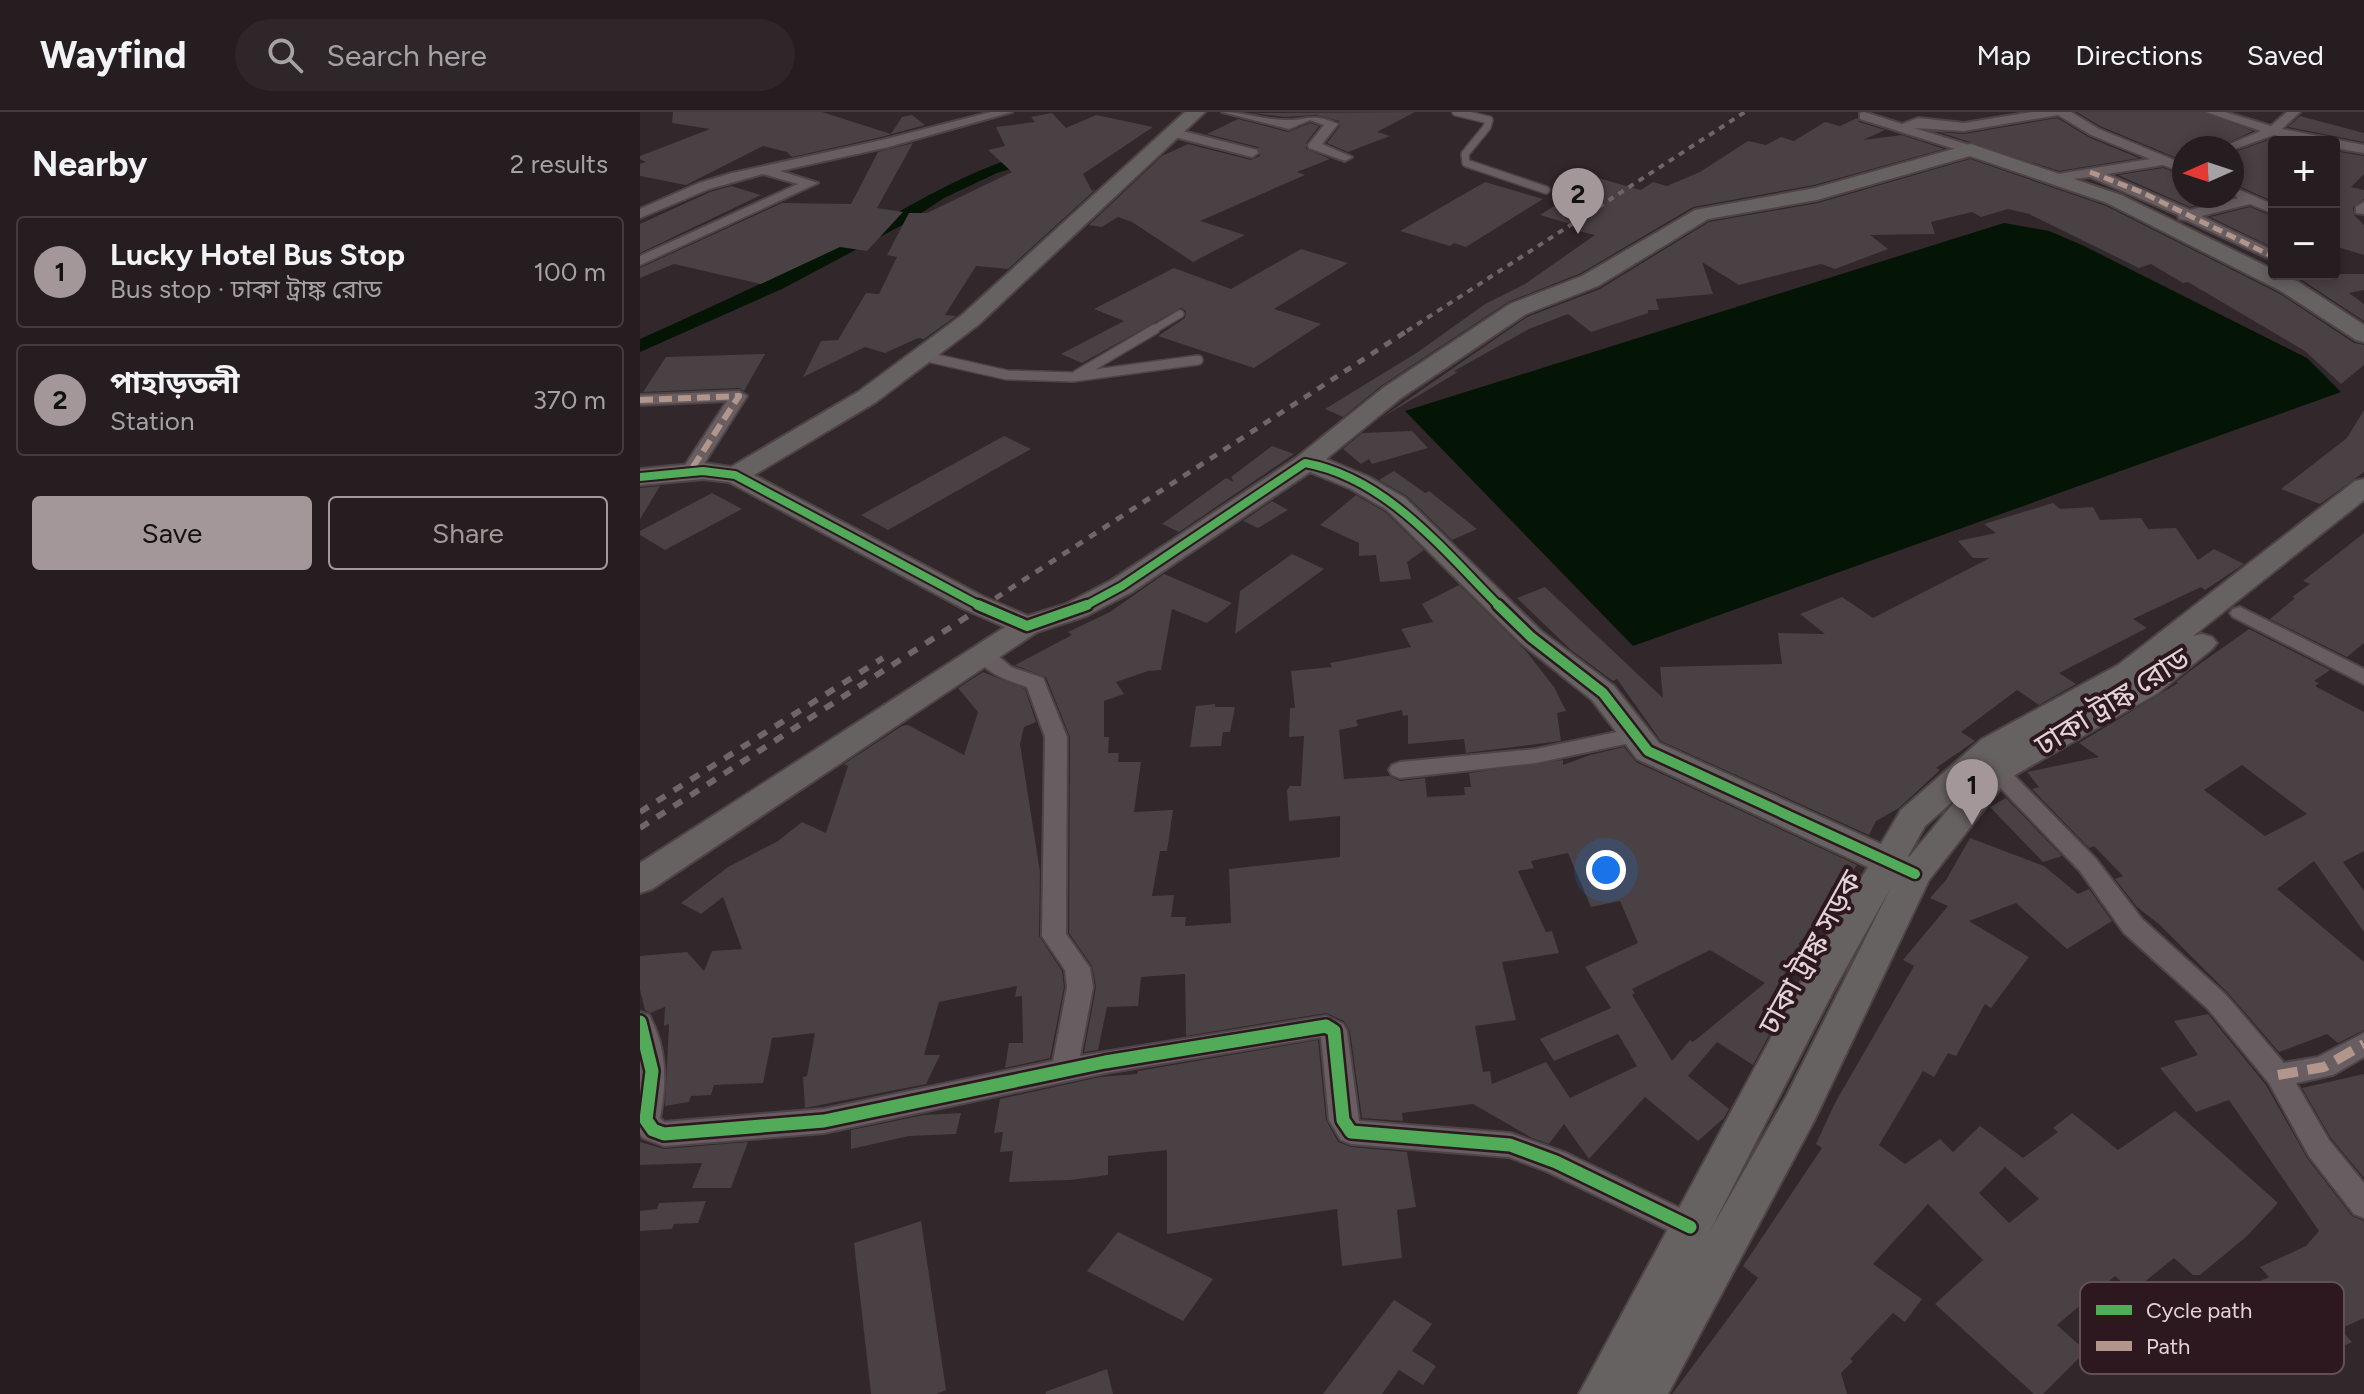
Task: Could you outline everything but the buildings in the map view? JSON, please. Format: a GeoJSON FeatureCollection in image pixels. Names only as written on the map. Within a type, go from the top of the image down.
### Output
{"type":"FeatureCollection","features":[{"type":"Feature","properties":{"kind":"street"},"geometry":{"type":"LineString","coordinates":[[640,214],[704,186],[1006,112]]}},
{"type":"Feature","properties":{"kind":"street"},"geometry":{"type":"LineString","coordinates":[[735,475],[867,397],[970,320],[1196,112]]}},
{"type":"Feature","properties":{"kind":"street"},"geometry":{"type":"LineString","coordinates":[[1228,112],[1289,125],[1310,116],[1332,124],[1314,145],[1345,157]]}},
{"type":"Feature","properties":{"kind":"street"},"geometry":{"type":"LineString","coordinates":[[1903,128],[1918,122],[1964,127],[2055,112]]}},
{"type":"Feature","properties":{"kind":"street"},"geometry":{"type":"LineString","coordinates":[[2062,112],[2095,132],[2172,164]]}},
{"type":"Feature","properties":{"kind":"street"},"geometry":{"type":"LineString","coordinates":[[2212,112],[2297,136]]}},
{"type":"Feature","properties":{"kind":"street"},"geometry":{"type":"LineString","coordinates":[[2244,141],[2273,131],[2294,112]]}},
{"type":"Feature","properties":{"kind":"street"},"geometry":{"type":"LineString","coordinates":[[1861,114],[2114,199],[2268,269]]}},
{"type":"Feature","properties":{"kind":"street"},"geometry":{"type":"LineString","coordinates":[[1171,132],[1252,153]]}},
{"type":"Feature","properties":{"kind":"street"},"geometry":{"type":"LineString","coordinates":[[2340,145],[2364,149]]}},
{"type":"Feature","properties":{"kind":"street"},"geometry":{"type":"LineString","coordinates":[[640,880],[982,653],[1027,626],[1076,610],[1122,586],[1305,463],[1392,393],[1518,309],[1590,281],[1702,214],[1817,194],[1971,150]]}},
{"type":"Feature","properties":{"kind":"street"},"geometry":{"type":"LineString","coordinates":[[2051,179],[2172,159]]}},
{"type":"Feature","properties":{"kind":"street"},"geometry":{"type":"LineString","coordinates":[[640,261],[811,183],[762,170]]}},
{"type":"Feature","properties":{"kind":"street"},"geometry":{"type":"LineString","coordinates":[[2090,172],[2189,215],[2268,254]]}},
{"type":"Feature","properties":{"kind":"street"},"geometry":{"type":"LineString","coordinates":[[2244,195],[2270,208]]}},
{"type":"Feature","properties":{"kind":"street"},"geometry":{"type":"LineString","coordinates":[[2160,222],[2253,199]]}},
{"type":"Feature","properties":{"kind":"street"},"geometry":{"type":"LineString","coordinates":[[2294,280],[2364,335]]}},
{"type":"Feature","properties":{"kind":"street"},"geometry":{"type":"LineString","coordinates":[[640,400],[739,396],[689,473]]}},
{"type":"Feature","properties":{"kind":"street"},"geometry":{"type":"LineString","coordinates":[[1305,463],[1322,466],[1360,483],[1396,504],[1531,637],[1603,693],[1648,751],[1900,868]]}},
{"type":"Feature","properties":{"kind":"street"},"geometry":{"type":"LineString","coordinates":[[640,477],[689,473],[735,475],[972,602],[1027,626]]}},
{"type":"Feature","properties":{"kind":"street","name":"ঢাকা ট্রাঙ্ক সড়ক"},"geometry":{"type":"LineString","coordinates":[[1643,1394],[1801,1107],[1900,868],[1913,818],[1993,747],[2129,672],[2364,487]]}},
{"type":"Feature","properties":{"kind":"street","name":"ঢাকা ট্রাঙ্ক রোড"},"geometry":{"type":"LineString","coordinates":[[1900,868],[1997,771],[2147,686],[2364,514]]}},
{"type":"Feature","properties":{"kind":"street"},"geometry":{"type":"LineString","coordinates":[[2240,613],[2364,677]]}},
{"type":"Feature","properties":{"kind":"street"},"geometry":{"type":"LineString","coordinates":[[982,653],[1004,672],[1036,683],[1056,737],[1054,936],[1077,968],[1080,987],[1064,1072]]}},
{"type":"Feature","properties":{"kind":"street"},"geometry":{"type":"LineString","coordinates":[[1400,770],[1536,756],[1636,735]]}},
{"type":"Feature","properties":{"kind":"street"},"geometry":{"type":"LineString","coordinates":[[1997,771],[2088,865],[2133,926],[2217,1002],[2278,1075],[2319,1148],[2364,1205]]}},
{"type":"Feature","properties":{"kind":"street","name":"ঢাকা ট্রাঙ্ক সড়ক"},"geometry":{"type":"LineString","coordinates":[[1602,1394],[1690,1227],[1900,868]]}},
{"type":"Feature","properties":{"kind":"street"},"geometry":{"type":"LineString","coordinates":[[640,1022],[654,1079],[646,1120],[653,1130],[664,1134],[824,1121],[1105,1062],[1326,1026],[1334,1031],[1343,1120],[1351,1132],[1510,1145],[1556,1162],[1690,1227]]}},
{"type":"Feature","properties":{"kind":"street"},"geometry":{"type":"LineString","coordinates":[[2278,1075],[2324,1067],[2364,1044]]}},
{"type":"Feature","properties":{"kind":"lane"},"geometry":{"type":"LineString","coordinates":[[1456,112],[1489,120],[1487,127],[1465,154],[1466,163],[1546,190]]}},
{"type":"Feature","properties":{"kind":"lane"},"geometry":{"type":"LineString","coordinates":[[1073,377],[1180,314]]}},
{"type":"Feature","properties":{"kind":"lane"},"geometry":{"type":"LineString","coordinates":[[922,355],[1007,375],[1073,377],[1198,360]]}},
{"type":"Feature","properties":{"kind":"shaded area"},"geometry":{"type":"Polygon","coordinates":[[[2004,223],[2049,231],[2082,245],[2307,358],[2341,392],[1633,646],[1405,411],[2004,223]]]}},
{"type":"Feature","properties":{"kind":"waterway"},"geometry":{"type":"LineString","coordinates":[[640,346],[776,285],[902,218],[938,195],[991,170],[1037,156]]}},
{"type":"Feature","properties":{"kind":"railway"},"geometry":{"type":"LineString","coordinates":[[1407,331],[1745,112]]}},
{"type":"Feature","properties":{"kind":"railway"},"geometry":{"type":"LineString","coordinates":[[982,607],[1410,329]]}},
{"type":"Feature","properties":{"kind":"railway"},"geometry":{"type":"LineString","coordinates":[[640,828],[985,605]]}},
{"type":"Feature","properties":{"kind":"railway"},"geometry":{"type":"LineString","coordinates":[[640,812],[883,658]]}},
{"type":"Feature","properties":{"kind":"marked path"},"geometry":{"type":"LineString","coordinates":[[2090,172],[2141,192],[2268,254]]}},
{"type":"Feature","properties":{"kind":"marked path"},"geometry":{"type":"LineString","coordinates":[[640,400],[739,396],[689,473]]}},
{"type":"Feature","properties":{"kind":"marked path"},"geometry":{"type":"LineString","coordinates":[[2278,1075],[2324,1067],[2364,1044]]}},
{"type":"Feature","properties":{"kind":"cycle path"},"geometry":{"type":"LineString","coordinates":[[640,477],[703,471],[735,475],[972,602],[1027,626],[1076,610],[1122,586],[1305,463],[1322,466],[1396,504],[1531,637],[1603,693],[1648,751],[1915,874]]}},
{"type":"Feature","properties":{"kind":"cycle path"},"geometry":{"type":"LineString","coordinates":[[640,1022],[652,1071],[646,1120],[653,1130],[664,1134],[824,1121],[1105,1062],[1326,1026],[1334,1031],[1343,1120],[1351,1132],[1510,1145],[1556,1162],[1690,1227]]}},
{"type":"Feature","properties":{"kind":"place","name":"পাহাড়তলী"},"geometry":{"type":"Point","coordinates":[1578,234]}},
{"type":"Feature","properties":{"kind":"place","name":"Lucky Hotel Bus Stop"},"geometry":{"type":"Point","coordinates":[1972,825]}}]}
